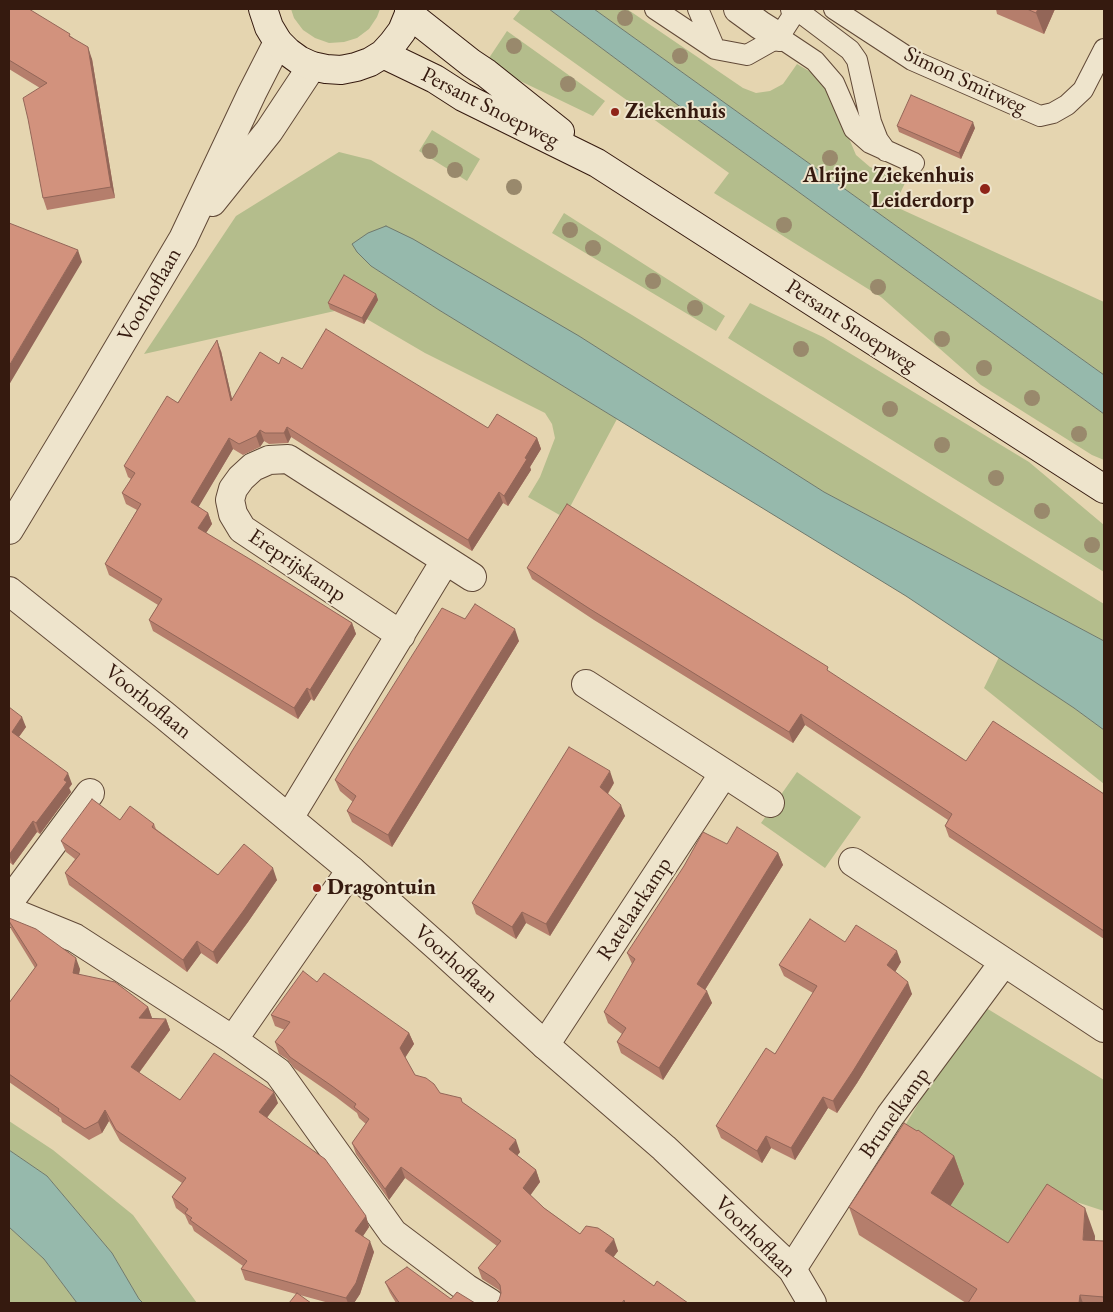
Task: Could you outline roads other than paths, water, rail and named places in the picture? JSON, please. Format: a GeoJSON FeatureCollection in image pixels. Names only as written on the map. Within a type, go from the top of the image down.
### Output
{"type":"FeatureCollection","features":[{"type":"Feature","properties":{"kind":"street"},"geometry":{"type":"LineString","coordinates":[[263,9],[269,27],[278,42],[288,52],[312,66],[341,70],[370,62],[383,54],[402,31],[409,12]]}},
{"type":"Feature","properties":{"kind":"street"},"geometry":{"type":"LineString","coordinates":[[738,9],[779,37]]}},
{"type":"Feature","properties":{"kind":"street","name":"Persant Snoepweg"},"geometry":{"type":"LineString","coordinates":[[409,12],[597,163]]}},
{"type":"Feature","properties":{"kind":"street","name":"Voorhoflaan"},"geometry":{"type":"LineString","coordinates":[[9,530],[183,239],[278,42]]}},
{"type":"Feature","properties":{"kind":"street","name":"Persant Snoepweg"},"geometry":{"type":"LineString","coordinates":[[383,54],[435,79],[463,97],[597,163],[1104,489]]}},
{"type":"Feature","properties":{"kind":"street","name":"Voorhoflaan"},"geometry":{"type":"LineString","coordinates":[[183,239],[269,131],[312,66]]}},
{"type":"Feature","properties":{"kind":"street","name":"Ereprijskamp"},"geometry":{"type":"LineString","coordinates":[[401,635],[242,529],[233,514],[230,500],[233,489],[241,478],[253,467],[269,460],[288,459],[472,577]]}},
{"type":"Feature","properties":{"kind":"street"},"geometry":{"type":"LineString","coordinates":[[289,818],[445,561]]}},
{"type":"Feature","properties":{"kind":"street","name":"Voorhoflaan"},"geometry":{"type":"LineString","coordinates":[[9,591],[289,818],[446,954],[545,1045],[664,1148],[792,1268],[812,1303]]}},
{"type":"Feature","properties":{"kind":"street"},"geometry":{"type":"LineString","coordinates":[[586,684],[770,803]]}},
{"type":"Feature","properties":{"kind":"street","name":"Ratelaarkamp"},"geometry":{"type":"LineString","coordinates":[[545,1045],[724,773]]}},
{"type":"Feature","properties":{"kind":"street"},"geometry":{"type":"LineString","coordinates":[[9,902],[90,793]]}},
{"type":"Feature","properties":{"kind":"street"},"geometry":{"type":"LineString","coordinates":[[853,862],[1104,1028]]}},
{"type":"Feature","properties":{"kind":"street"},"geometry":{"type":"LineString","coordinates":[[232,1040],[351,870]]}},
{"type":"Feature","properties":{"kind":"street"},"geometry":{"type":"LineString","coordinates":[[9,911],[75,938],[278,1072],[393,1233],[466,1288],[490,1303]]}},
{"type":"Feature","properties":{"kind":"street","name":"Brunelkamp"},"geometry":{"type":"LineString","coordinates":[[792,1268],[890,1116],[1004,962]]}},
{"type":"Feature","properties":{"kind":"lane"},"geometry":{"type":"LineString","coordinates":[[698,9],[715,49]]}},
{"type":"Feature","properties":{"kind":"lane"},"geometry":{"type":"LineString","coordinates":[[661,11],[715,49],[747,54],[779,37],[796,9],[850,50],[857,60],[871,122],[878,140],[878,147]]}},
{"type":"Feature","properties":{"kind":"lane","name":"Simon Smitweg"},"geometry":{"type":"LineString","coordinates":[[834,9],[912,60],[1040,116],[1053,113],[1067,105],[1083,90],[1104,49]]}},
{"type":"Feature","properties":{"kind":"lane"},"geometry":{"type":"LineString","coordinates":[[779,37],[815,61],[834,83],[854,129],[878,147],[914,163]]}},
{"type":"Feature","properties":{"kind":"place","name":"Ziekenhuis"},"geometry":{"type":"Point","coordinates":[615,112]}},
{"type":"Feature","properties":{"kind":"place","name":"Alrijne Ziekenhuis Leiderdorp"},"geometry":{"type":"Point","coordinates":[985,189]}},
{"type":"Feature","properties":{"kind":"place","name":"Dragontuin"},"geometry":{"type":"Point","coordinates":[317,888]}}]}
